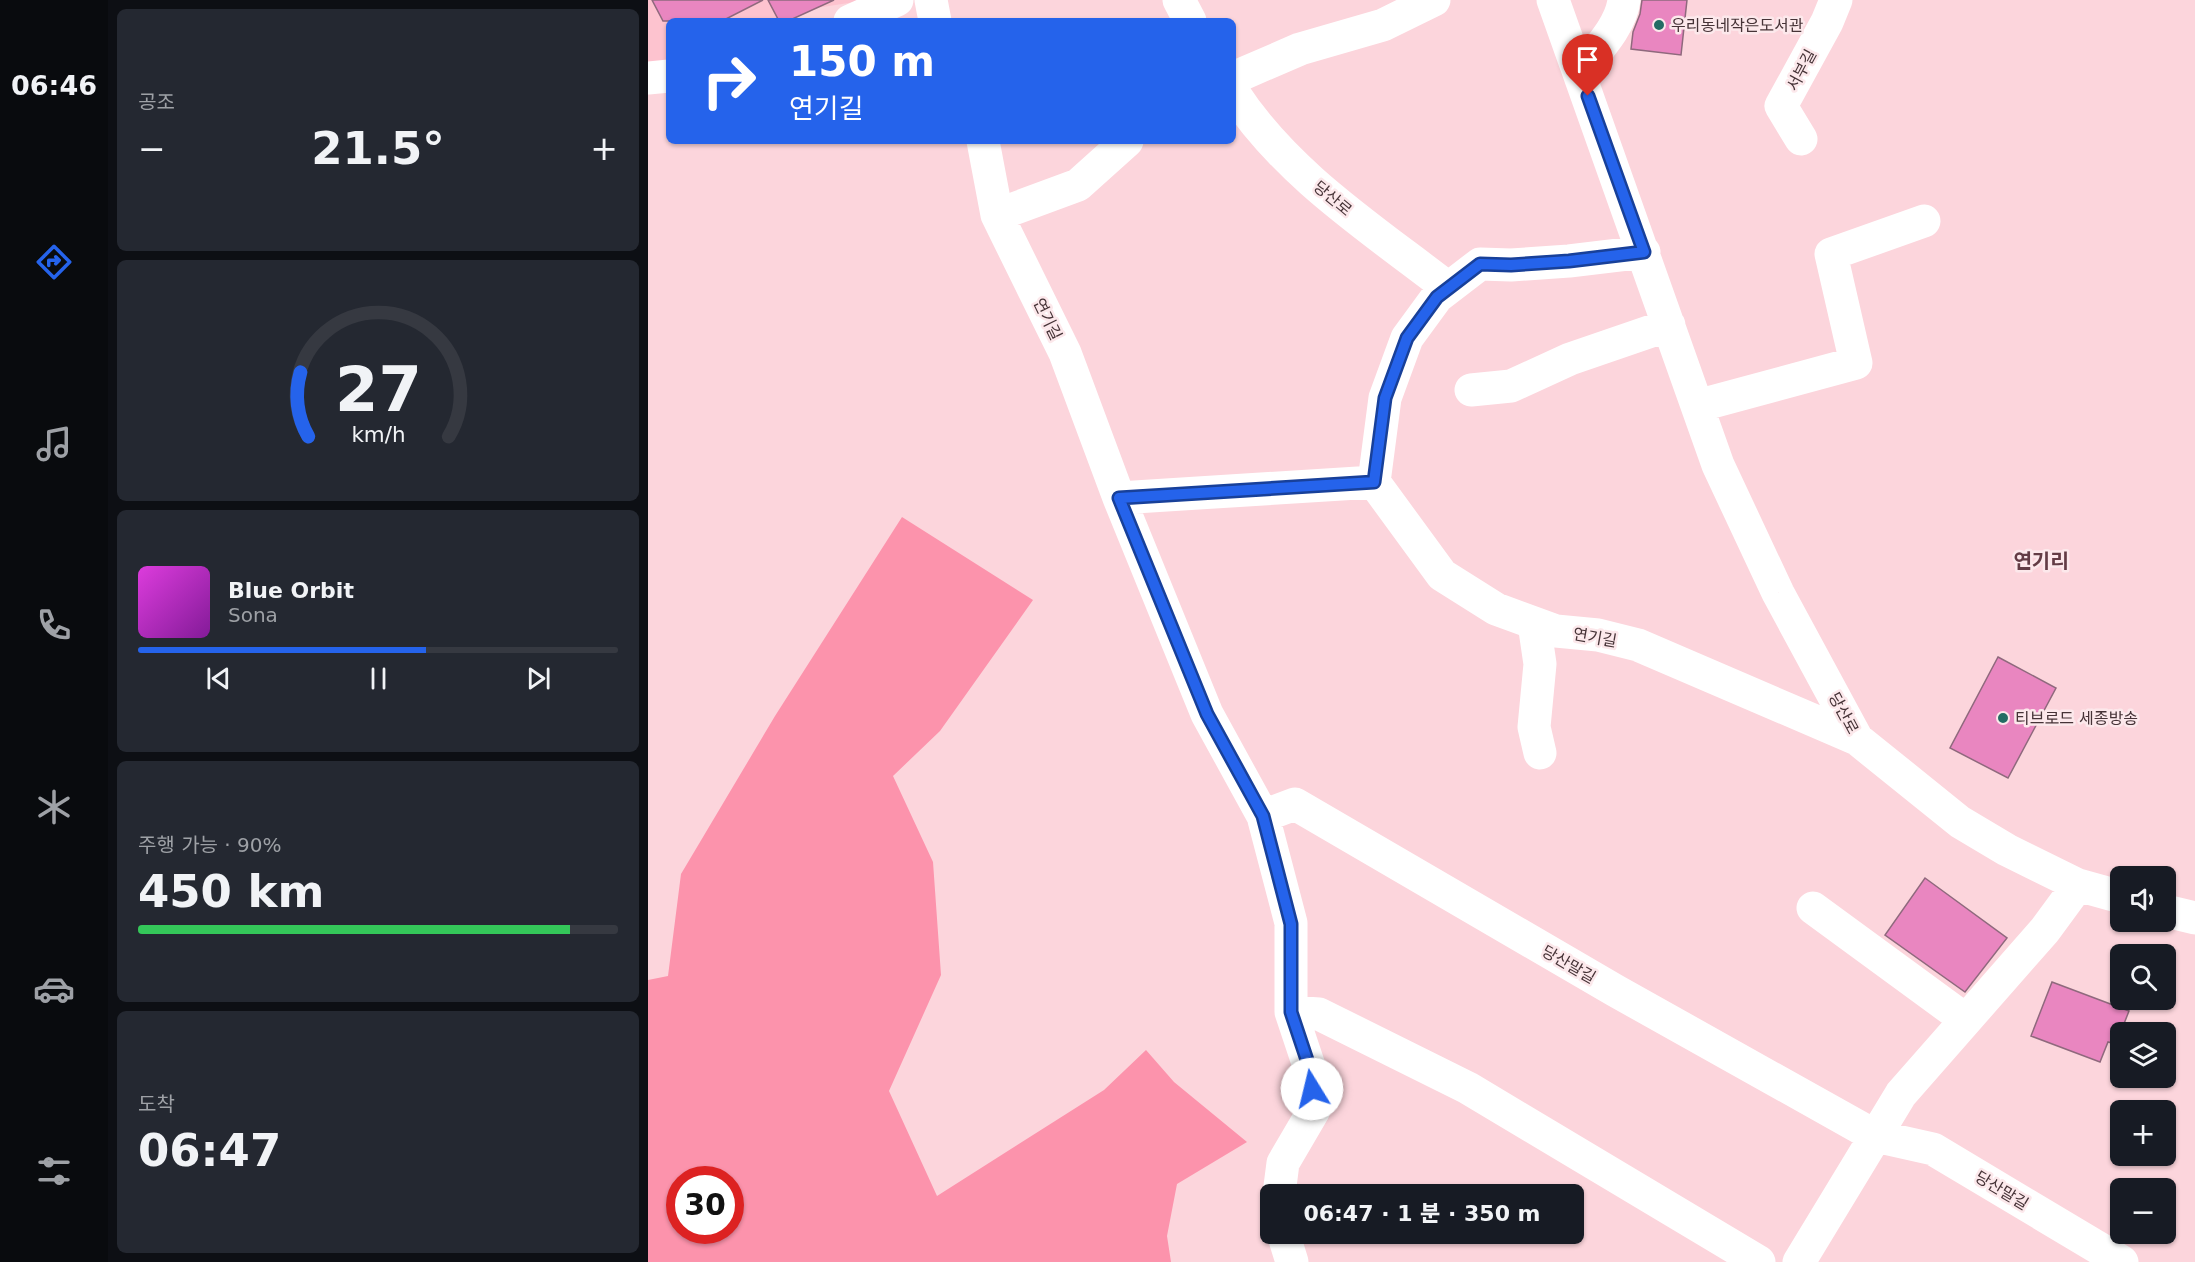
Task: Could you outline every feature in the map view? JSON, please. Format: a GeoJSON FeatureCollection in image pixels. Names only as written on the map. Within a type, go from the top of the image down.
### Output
{"type":"FeatureCollection","features":[{"type":"Feature","properties":{"kind":"street"},"geometry":{"type":"LineString","coordinates":[[857,18],[897,0]]}},
{"type":"Feature","properties":{"kind":"street"},"geometry":{"type":"LineString","coordinates":[[931,0],[934,18]]}},
{"type":"Feature","properties":{"kind":"street"},"geometry":{"type":"LineString","coordinates":[[1179,0],[1188,18]]}},
{"type":"Feature","properties":{"kind":"street"},"geometry":{"type":"LineString","coordinates":[[1236,77],[1300,49],[1383,25],[1434,0]]}},
{"type":"Feature","properties":{"kind":"street","name":"당산로"},"geometry":{"type":"LineString","coordinates":[[1553,0],[1718,465],[1778,593],[1857,739],[1960,822],[2007,850],[2078,885],[2110,894]]}},
{"type":"Feature","properties":{"kind":"street"},"geometry":{"type":"LineString","coordinates":[[1580,73],[1611,31],[1623,10],[1624,0]]}},
{"type":"Feature","properties":{"kind":"street","name":"서부길"},"geometry":{"type":"LineString","coordinates":[[1802,139],[1781,106],[1827,22],[1836,0]]}},
{"type":"Feature","properties":{"kind":"street"},"geometry":{"type":"LineString","coordinates":[[648,78],[666,76]]}},
{"type":"Feature","properties":{"kind":"street","name":"당산로"},"geometry":{"type":"LineString","coordinates":[[1236,97],[1252,122],[1287,160],[1448,288]]}},
{"type":"Feature","properties":{"kind":"street","name":"연기길"},"geometry":{"type":"LineString","coordinates":[[984,144],[997,215],[1065,353],[1119,498],[1207,714],[1263,816],[1291,924],[1291,1012],[1310,1069],[1314,1110],[1283,1163],[1280,1184]]}},
{"type":"Feature","properties":{"kind":"street"},"geometry":{"type":"LineString","coordinates":[[997,215],[1078,185],[1124,144]]}},
{"type":"Feature","properties":{"kind":"street"},"geometry":{"type":"LineString","coordinates":[[1697,406],[1856,363],[1831,254],[1924,221]]}},
{"type":"Feature","properties":{"kind":"street"},"geometry":{"type":"LineString","coordinates":[[1119,498],[1374,482],[1385,398],[1407,338],[1437,297],[1480,264],[1511,265],[1569,261],[1644,252]]}},
{"type":"Feature","properties":{"kind":"street"},"geometry":{"type":"LineString","coordinates":[[1471,390],[1511,386],[1570,358],[1669,325]]}},
{"type":"Feature","properties":{"kind":"street","name":"연기길"},"geometry":{"type":"LineString","coordinates":[[1374,482],[1442,575],[1496,609],[1556,631],[1598,636],[1638,645],[1857,739]]}},
{"type":"Feature","properties":{"kind":"street"},"geometry":{"type":"LineString","coordinates":[[1534,623],[1540,664],[1534,727],[1540,753]]}},
{"type":"Feature","properties":{"kind":"street","name":"당산말길"},"geometry":{"type":"LineString","coordinates":[[1263,816],[1295,804],[1596,980],[1875,1136],[1933,1149],[2122,1262]]}},
{"type":"Feature","properties":{"kind":"street"},"geometry":{"type":"LineString","coordinates":[[1799,1262],[1901,1094],[2045,930],[2078,885]]}},
{"type":"Feature","properties":{"kind":"street"},"geometry":{"type":"LineString","coordinates":[[1813,908],[1966,1020]]}},
{"type":"Feature","properties":{"kind":"street"},"geometry":{"type":"LineString","coordinates":[[2176,913],[2195,918]]}},
{"type":"Feature","properties":{"kind":"street"},"geometry":{"type":"LineString","coordinates":[[1291,1012],[1319,1014],[1468,1088],[1759,1262]]}},
{"type":"Feature","properties":{"kind":"street"},"geometry":{"type":"LineString","coordinates":[[1286,1244],[1292,1262]]}},
{"type":"Feature","properties":{"kind":"shaded area"},"geometry":{"type":"Polygon","coordinates":[[[648,0],[868,0],[816,8],[794,18],[666,18],[666,67],[648,68],[648,0]]]}},
{"type":"Feature","properties":{"kind":"shaded area"},"geometry":{"type":"Polygon","coordinates":[[[902,517],[1033,600],[940,731],[893,776],[933,862],[941,975],[889,1091],[937,1196],[1104,1090],[1146,1050],[1174,1082],[1247,1142],[1177,1184],[1167,1236],[1171,1262],[648,1262],[648,980],[668,976],[681,874],[775,716],[902,517]]]}},
{"type":"Feature","properties":{"kind":"building"},"geometry":{"type":"Polygon","coordinates":[[[652,0],[763,0],[728,18],[666,18],[666,21],[663,21],[652,0]]]}},
{"type":"Feature","properties":{"kind":"building"},"geometry":{"type":"Polygon","coordinates":[[[768,0],[834,0],[795,18],[777,18],[768,0]]]}},
{"type":"Feature","properties":{"kind":"building","name":"우리동네작은도서관"},"geometry":{"type":"Polygon","coordinates":[[[1642,0],[1687,0],[1681,55],[1631,49],[1642,0]]]}},
{"type":"Feature","properties":{"kind":"building","name":"티브로드 세종방송"},"geometry":{"type":"Polygon","coordinates":[[[1998,657],[2056,688],[2008,778],[1950,748],[1998,657]]]}},
{"type":"Feature","properties":{"kind":"building"},"geometry":{"type":"Polygon","coordinates":[[[1925,878],[2007,938],[1965,992],[1885,935],[1925,878]]]}},
{"type":"Feature","properties":{"kind":"building"},"geometry":{"type":"Polygon","coordinates":[[[2052,982],[2110,1004],[2110,1010],[2129,1011],[2125,1022],[2110,1022],[2110,1042],[2108,1042],[2100,1062],[2031,1036],[2052,982]]]}},
{"type":"Feature","properties":{"kind":"place","name":"우리동네작은도서관"},"geometry":{"type":"Point","coordinates":[1659,25]}},
{"type":"Feature","properties":{"kind":"place","name":"티브로드 세종방송"},"geometry":{"type":"Point","coordinates":[2003,718]}},
{"type":"Feature","properties":{"kind":"district","name":"연기리"},"geometry":{"type":"Point","coordinates":[2041,561]}},
{"type":"Feature","properties":{"kind":"route"},"geometry":{"type":"LineString","coordinates":[[1312,1089],[1310,1069],[1291,1012],[1291,924],[1263,816],[1207,714],[1119,498],[1374,482],[1385,398],[1407,338],[1437,297],[1480,264],[1511,265],[1569,261],[1644,252],[1588,96]]}}]}
